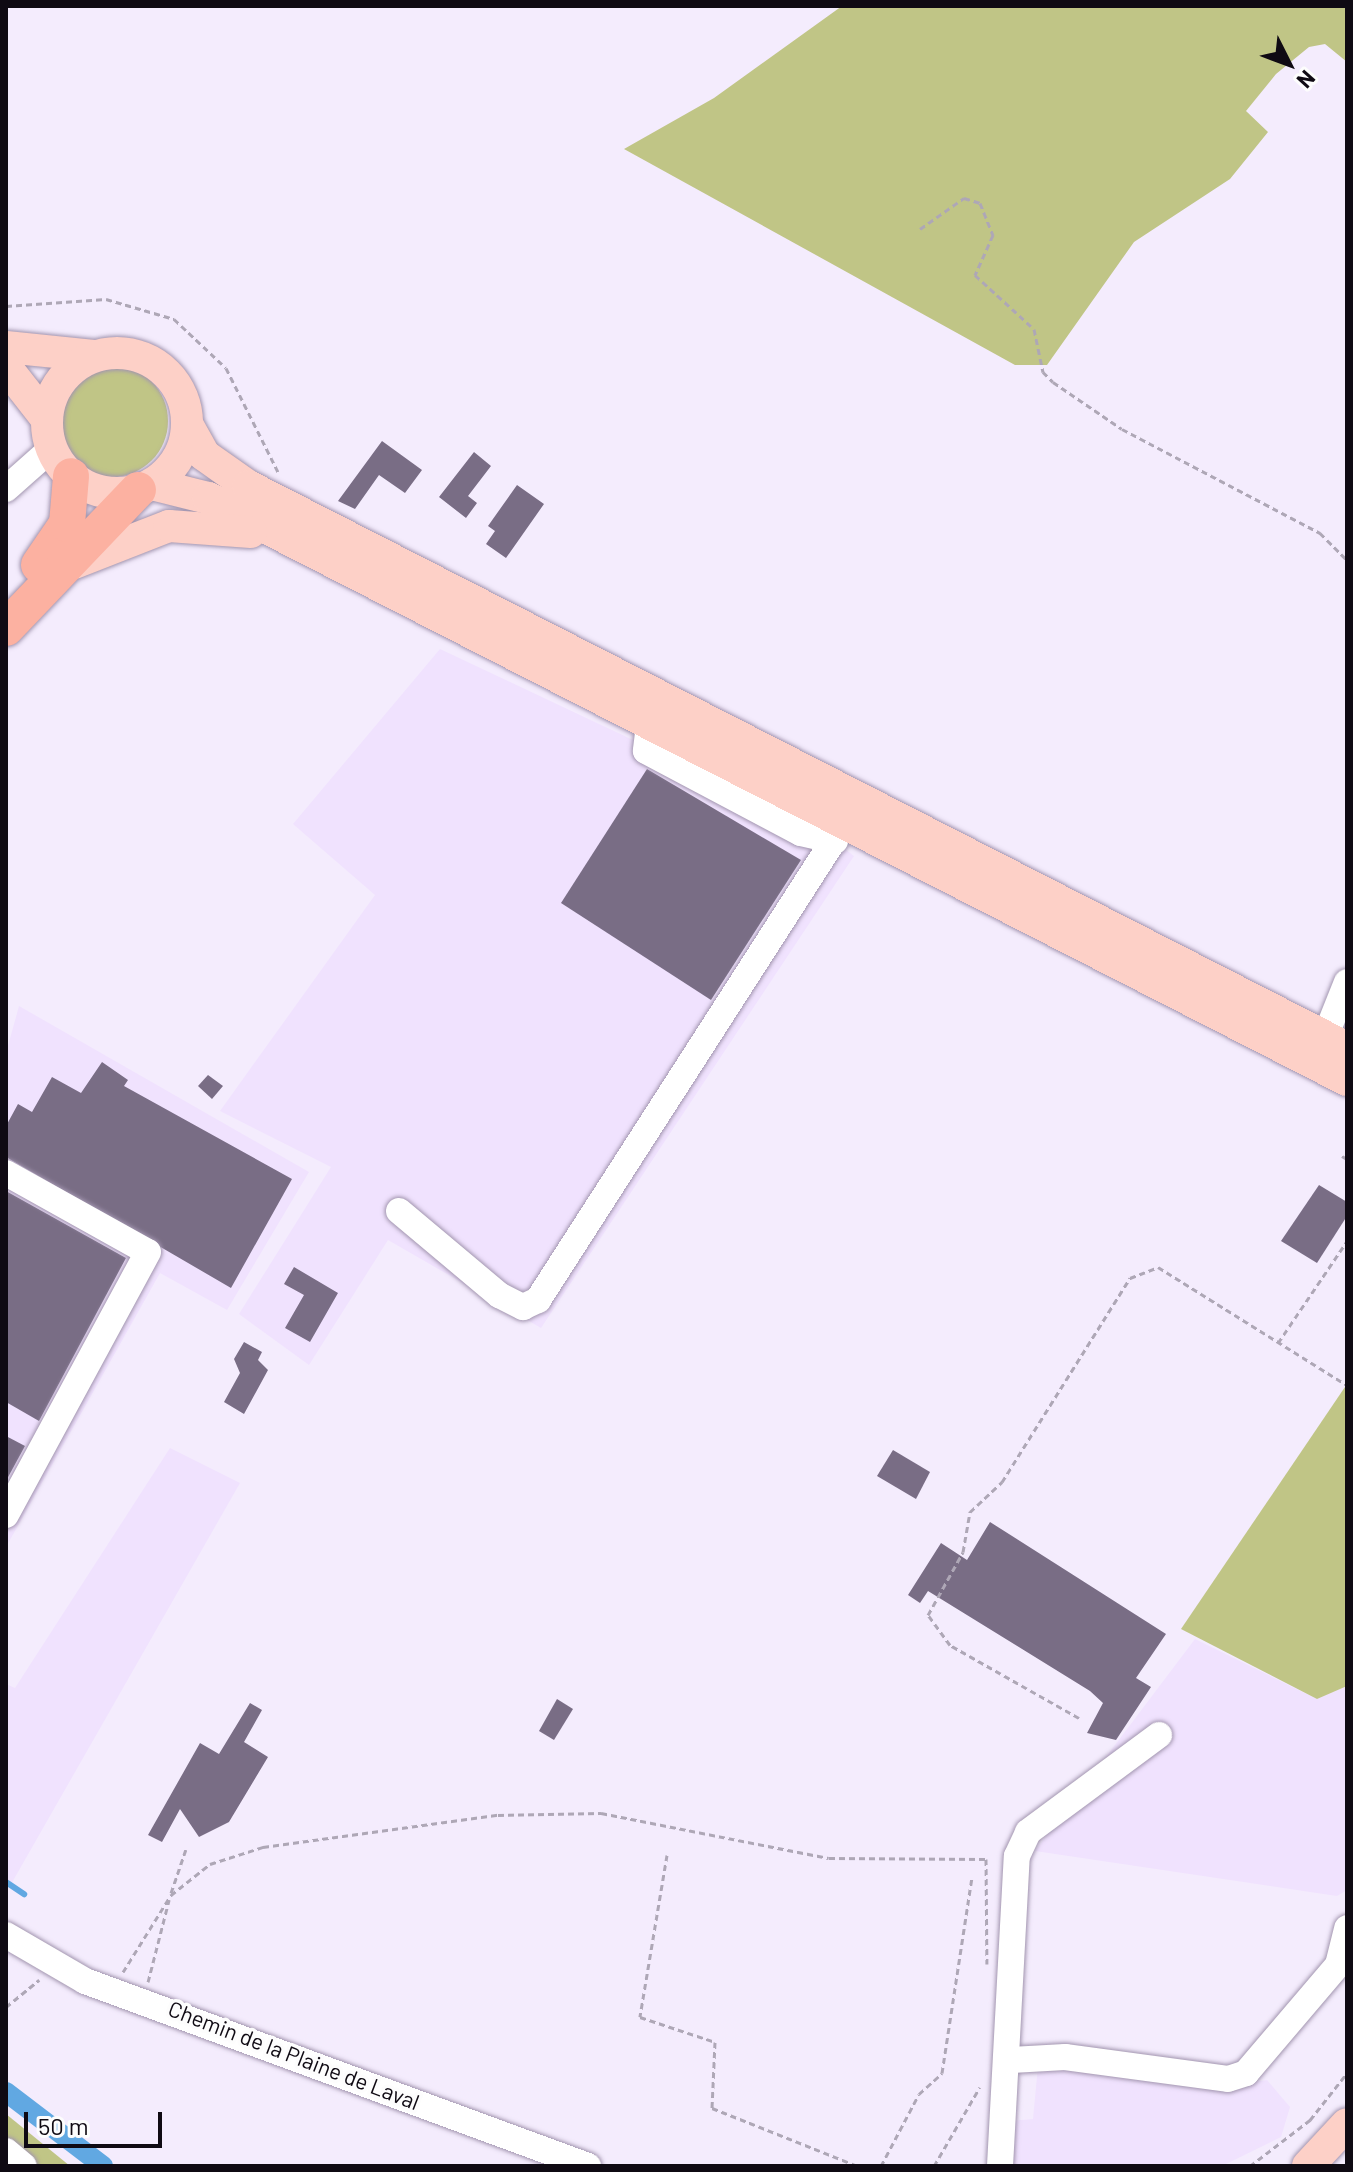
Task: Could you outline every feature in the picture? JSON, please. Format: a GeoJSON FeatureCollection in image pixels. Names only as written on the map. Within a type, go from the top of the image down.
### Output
{"type":"FeatureCollection","features":[{"type":"Feature","properties":{"kind":"highway"},"geometry":{"type":"LineString","coordinates":[[6,602],[61,536],[56,448]]}},
{"type":"Feature","properties":{"kind":"highway"},"geometry":{"type":"LineString","coordinates":[[6,628],[145,487]]}},
{"type":"Feature","properties":{"kind":"main road"},"geometry":{"type":"LineString","coordinates":[[6,347],[94,356],[127,353],[158,366],[180,391],[187,424],[204,455],[248,486],[1336,1043]]}},
{"type":"Feature","properties":{"kind":"main road"},"geometry":{"type":"LineString","coordinates":[[56,448],[56,387],[94,356]]}},
{"type":"Feature","properties":{"kind":"main road"},"geometry":{"type":"LineString","coordinates":[[6,367],[56,448],[102,492],[145,487],[208,498],[649,725],[840,832],[1347,1080]]}},
{"type":"Feature","properties":{"kind":"main road"},"geometry":{"type":"LineString","coordinates":[[145,487],[177,459],[187,424]]}},
{"type":"Feature","properties":{"kind":"main road"},"geometry":{"type":"LineString","coordinates":[[52,578],[102,547],[169,526],[230,527],[302,548]]}},
{"type":"Feature","properties":{"kind":"main road"},"geometry":{"type":"LineString","coordinates":[[1308,2166],[1347,2124]]}},
{"type":"Feature","properties":{"kind":"street"},"geometry":{"type":"LineString","coordinates":[[6,489],[56,448]]}},
{"type":"Feature","properties":{"kind":"street"},"geometry":{"type":"LineString","coordinates":[[399,1211],[499,1295],[523,1307],[538,1300],[840,832]]}},
{"type":"Feature","properties":{"kind":"street"},"geometry":{"type":"LineString","coordinates":[[1336,1043],[1347,982]]}},
{"type":"Feature","properties":{"kind":"street"},"geometry":{"type":"LineString","coordinates":[[6,1173],[148,1252],[6,1515]]}},
{"type":"Feature","properties":{"kind":"street"},"geometry":{"type":"LineString","coordinates":[[1000,2166],[1011,2060],[1017,1856],[1028,1832],[1159,1735]]}},
{"type":"Feature","properties":{"kind":"street"},"geometry":{"type":"LineString","coordinates":[[1011,2060],[1065,2057],[1228,2079],[1246,2073],[1338,1965],[1347,1928]]}},
{"type":"Feature","properties":{"kind":"street","name":"Chemin de la Plaine de Laval"},"geometry":{"type":"LineString","coordinates":[[6,1935],[51,1964],[588,2166]]}},
{"type":"Feature","properties":{"kind":"street"},"geometry":{"type":"LineString","coordinates":[[6,2151],[24,2166]]}},
{"type":"Feature","properties":{"kind":"path"},"geometry":{"type":"LineString","coordinates":[[920,229],[964,198],[980,203],[993,235],[975,275],[1034,329],[1043,372],[1053,382],[1122,429],[1320,533],[1347,560]]}},
{"type":"Feature","properties":{"kind":"path"},"geometry":{"type":"LineString","coordinates":[[6,306],[106,299],[174,319],[226,368],[272,465]]}},
{"type":"Feature","properties":{"kind":"path"},"geometry":{"type":"LineString","coordinates":[[1342,1156],[1347,1159]]}},
{"type":"Feature","properties":{"kind":"path"},"geometry":{"type":"LineString","coordinates":[[1278,1343],[1347,1241]]}},
{"type":"Feature","properties":{"kind":"path"},"geometry":{"type":"LineString","coordinates":[[1079,1718],[938,1634],[928,1615],[931,1600],[963,1552],[970,1512],[1002,1482],[1130,1278],[1146,1268],[1158,1267],[1347,1385]]}},
{"type":"Feature","properties":{"kind":"path"},"geometry":{"type":"LineString","coordinates":[[111,1974],[122,1973],[171,1895],[210,1864],[316,1836],[498,1815],[601,1813],[829,1858],[986,1859],[987,1972]]}},
{"type":"Feature","properties":{"kind":"path"},"geometry":{"type":"LineString","coordinates":[[144,1997],[186,1849]]}},
{"type":"Feature","properties":{"kind":"path"},"geometry":{"type":"LineString","coordinates":[[667,1855],[640,2017],[715,2042],[712,2108],[858,2166]]}},
{"type":"Feature","properties":{"kind":"path"},"geometry":{"type":"LineString","coordinates":[[881,2166],[919,2094],[942,2073],[972,1878]]}},
{"type":"Feature","properties":{"kind":"path"},"geometry":{"type":"LineString","coordinates":[[6,2007],[51,1964]]}},
{"type":"Feature","properties":{"kind":"path"},"geometry":{"type":"LineString","coordinates":[[1250,2166],[1310,2120],[1347,2073]]}},
{"type":"Feature","properties":{"kind":"path"},"geometry":{"type":"LineString","coordinates":[[934,2166],[973,2109],[983,2080]]}},
{"type":"Feature","properties":{"kind":"shaded area"},"geometry":{"type":"Polygon","coordinates":[[[440,649],[813,825],[854,856],[541,1328],[388,1240],[309,1365],[239,1314],[331,1167],[220,1111],[375,895],[293,824],[440,649]]]}},
{"type":"Feature","properties":{"kind":"shaded area"},"geometry":{"type":"Polygon","coordinates":[[[19,1006],[309,1172],[227,1310],[160,1273],[6,1547],[6,1053],[19,1006]]]}},
{"type":"Feature","properties":{"kind":"shaded area"},"geometry":{"type":"Polygon","coordinates":[[[170,1448],[240,1483],[6,1893],[6,1684],[15,1688],[170,1448]]]}},
{"type":"Feature","properties":{"kind":"shaded area"},"geometry":{"type":"Polygon","coordinates":[[[1195,1639],[1317,1699],[1347,1686],[1347,1890],[1337,1896],[1035,1851],[1195,1639]]]}},
{"type":"Feature","properties":{"kind":"shaded area"},"geometry":{"type":"Polygon","coordinates":[[[1038,2066],[1224,2087],[1267,2080],[1290,2107],[1281,2137],[1222,2166],[1013,2166],[1012,2121],[1033,2119],[1038,2066]]]}},
{"type":"Feature","properties":{"kind":"green space"},"geometry":{"type":"Polygon","coordinates":[[[842,6],[1347,6],[1347,62],[1325,44],[1309,47],[1276,74],[1246,111],[1268,132],[1230,179],[1134,242],[1047,365],[1015,365],[624,149],[714,98],[842,6]]]}},
{"type":"Feature","properties":{"kind":"green space"},"geometry":{"type":"Polygon","coordinates":[[[112,365],[133,369],[152,381],[164,400],[168,421],[164,442],[152,461],[133,473],[112,477],[91,473],[72,461],[60,442],[56,421],[60,400],[72,381],[91,369],[112,365]]]}},
{"type":"Feature","properties":{"kind":"green space"},"geometry":{"type":"Polygon","coordinates":[[[1347,1384],[1347,1686],[1317,1699],[1181,1629],[1347,1384]]]}},
{"type":"Feature","properties":{"kind":"green space"},"geometry":{"type":"Polygon","coordinates":[[[6,2114],[70,2166],[6,2166],[6,2114]]]}},
{"type":"Feature","properties":{"kind":"building"},"geometry":{"type":"Polygon","coordinates":[[[382,441],[422,470],[405,493],[379,475],[355,509],[338,501],[382,441]]]}},
{"type":"Feature","properties":{"kind":"building"},"geometry":{"type":"Polygon","coordinates":[[[474,452],[491,466],[468,496],[477,503],[466,518],[439,497],[474,452]]]}},
{"type":"Feature","properties":{"kind":"building"},"geometry":{"type":"Polygon","coordinates":[[[517,485],[544,504],[506,558],[486,544],[495,531],[488,526],[517,485]]]}},
{"type":"Feature","properties":{"kind":"building"},"geometry":{"type":"Polygon","coordinates":[[[647,769],[801,860],[711,1000],[561,903],[647,769]]]}},
{"type":"Feature","properties":{"kind":"building"},"geometry":{"type":"Polygon","coordinates":[[[102,1062],[128,1080],[124,1086],[292,1179],[231,1288],[6,1157],[6,1126],[18,1104],[32,1112],[52,1077],[81,1093],[102,1062]]]}},
{"type":"Feature","properties":{"kind":"building"},"geometry":{"type":"Polygon","coordinates":[[[208,1075],[223,1086],[212,1099],[198,1086],[208,1075]]]}},
{"type":"Feature","properties":{"kind":"building"},"geometry":{"type":"Polygon","coordinates":[[[1319,1185],[1347,1202],[1347,1216],[1317,1263],[1281,1241],[1319,1185]]]}},
{"type":"Feature","properties":{"kind":"building"},"geometry":{"type":"Polygon","coordinates":[[[6,1191],[126,1258],[39,1421],[6,1402],[6,1191]]]}},
{"type":"Feature","properties":{"kind":"building"},"geometry":{"type":"Polygon","coordinates":[[[294,1267],[338,1293],[310,1342],[285,1328],[304,1295],[284,1284],[294,1267]]]}},
{"type":"Feature","properties":{"kind":"building"},"geometry":{"type":"Polygon","coordinates":[[[244,1342],[262,1352],[258,1360],[268,1370],[244,1414],[224,1402],[240,1373],[234,1359],[244,1342]]]}},
{"type":"Feature","properties":{"kind":"building"},"geometry":{"type":"Polygon","coordinates":[[[6,1436],[25,1446],[6,1481],[6,1436]]]}},
{"type":"Feature","properties":{"kind":"building"},"geometry":{"type":"Polygon","coordinates":[[[893,1450],[930,1472],[916,1499],[877,1476],[893,1450]]]}},
{"type":"Feature","properties":{"kind":"building"},"geometry":{"type":"Polygon","coordinates":[[[990,1522],[1166,1634],[1136,1678],[1151,1687],[1116,1740],[1087,1733],[1103,1703],[1090,1691],[928,1591],[920,1603],[908,1595],[941,1543],[967,1560],[990,1522]]]}},
{"type":"Feature","properties":{"kind":"building"},"geometry":{"type":"Polygon","coordinates":[[[557,1699],[573,1709],[554,1740],[539,1731],[557,1699]]]}},
{"type":"Feature","properties":{"kind":"building"},"geometry":{"type":"Polygon","coordinates":[[[250,1703],[262,1710],[244,1742],[268,1757],[229,1822],[199,1837],[180,1809],[162,1842],[148,1835],[200,1743],[219,1754],[250,1703]]]}},
{"type":"Feature","properties":{"kind":"waterway"},"geometry":{"type":"LineString","coordinates":[[6,1882],[24,1894]]}},
{"type":"Feature","properties":{"kind":"waterway"},"geometry":{"type":"LineString","coordinates":[[6,2092],[103,2166]]}}]}
